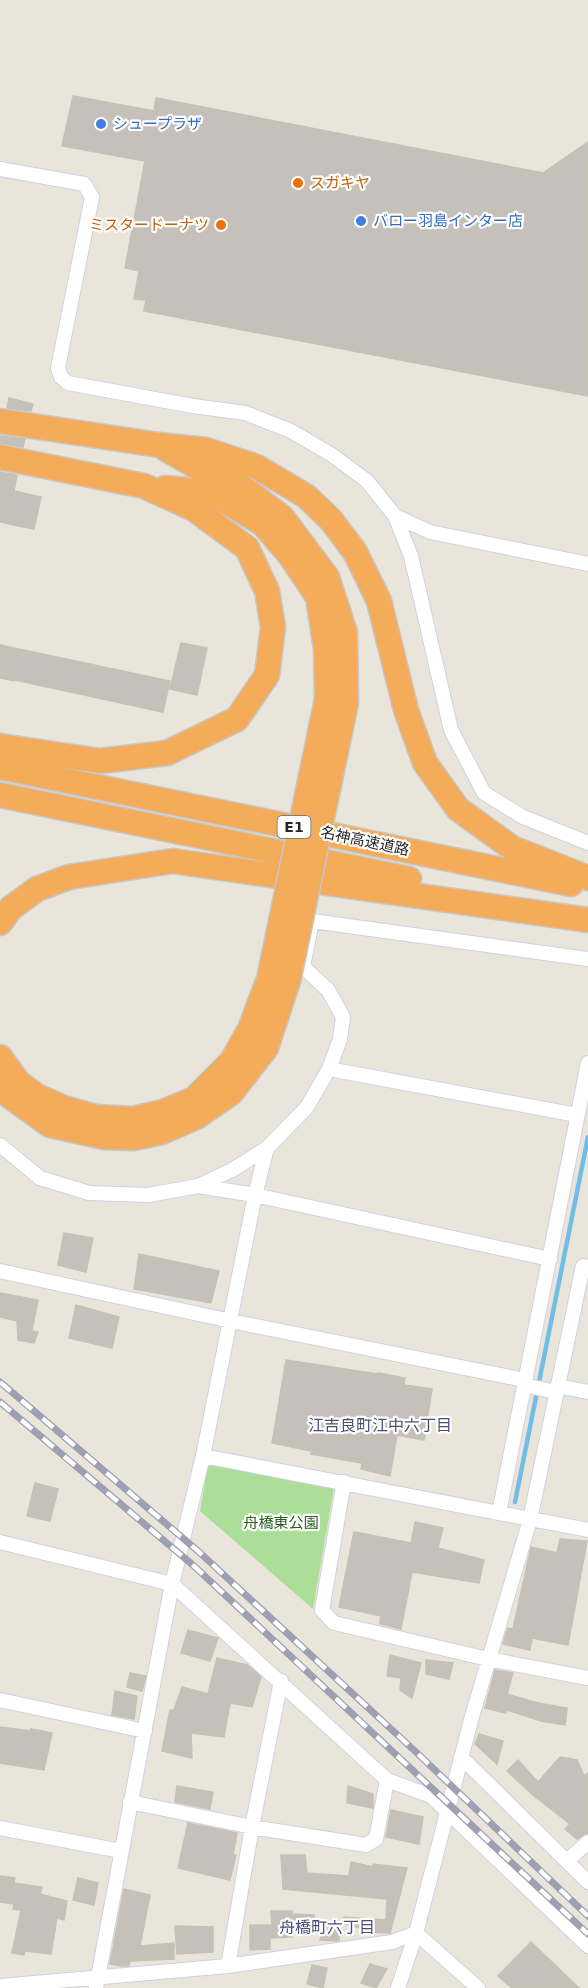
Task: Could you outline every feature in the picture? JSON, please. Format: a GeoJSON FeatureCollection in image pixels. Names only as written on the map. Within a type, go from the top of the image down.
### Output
{"type":"FeatureCollection","features":[{"type":"Feature","properties":{"kind":"highway"},"geometry":{"type":"LineString","coordinates":[[0,421],[206,450],[257,467],[306,496],[331,520],[355,552],[379,601],[406,710],[425,764],[458,809],[512,848],[588,878]]}},
{"type":"Feature","properties":{"kind":"highway"},"geometry":{"type":"LineString","coordinates":[[0,1089],[50,1125],[104,1137],[134,1138],[162,1132],[196,1117],[231,1093],[266,1048],[337,701],[345,633],[327,577],[282,517],[245,489],[206,472],[159,445]]}},
{"type":"Feature","properties":{"kind":"highway"},"geometry":{"type":"LineString","coordinates":[[0,457],[144,486],[209,492],[262,523],[289,554],[318,597],[337,701]]}},
{"type":"Feature","properties":{"kind":"highway"},"geometry":{"type":"LineString","coordinates":[[0,746],[100,761],[167,753],[237,719],[267,675],[273,627],[267,591],[246,548],[194,509],[144,486]]}},
{"type":"Feature","properties":{"kind":"highway","name":"名神高速道路"},"geometry":{"type":"LineString","coordinates":[[0,767],[588,887]]}},
{"type":"Feature","properties":{"kind":"highway","name":"名神高速道路"},"geometry":{"type":"LineString","coordinates":[[0,795],[588,918]]}},
{"type":"Feature","properties":{"kind":"highway"},"geometry":{"type":"LineString","coordinates":[[0,923],[11,908],[37,889],[69,877],[173,861],[588,918]]}},
{"type":"Feature","properties":{"kind":"highway"},"geometry":{"type":"LineString","coordinates":[[0,1057],[18,1082],[38,1096],[64,1108],[96,1117],[133,1119],[163,1112],[194,1099],[232,1061],[279,980]]}},
{"type":"Feature","properties":{"kind":"street"},"geometry":{"type":"LineString","coordinates":[[0,169],[84,184],[92,197],[58,368],[61,377],[68,383],[244,413],[291,431],[332,455],[367,481],[395,516],[411,556],[451,730],[484,793],[524,817],[588,843]]}},
{"type":"Feature","properties":{"kind":"street"},"geometry":{"type":"LineString","coordinates":[[395,516],[430,532],[588,564]]}},
{"type":"Feature","properties":{"kind":"street"},"geometry":{"type":"LineString","coordinates":[[0,1145],[40,1178],[89,1193],[148,1195],[198,1186],[232,1170],[267,1148],[306,1107],[329,1069],[340,1039],[343,1017],[328,990],[303,967],[312,921],[588,959]]}},
{"type":"Feature","properties":{"kind":"street"},"geometry":{"type":"LineString","coordinates":[[499,1513],[588,1063]]}},
{"type":"Feature","properties":{"kind":"street"},"geometry":{"type":"LineString","coordinates":[[329,1069],[577,1115]]}},
{"type":"Feature","properties":{"kind":"street"},"geometry":{"type":"LineString","coordinates":[[97,1983],[172,1584],[203,1456],[255,1195],[267,1148]]}},
{"type":"Feature","properties":{"kind":"street"},"geometry":{"type":"LineString","coordinates":[[198,1186],[255,1195],[550,1259]]}},
{"type":"Feature","properties":{"kind":"street"},"geometry":{"type":"LineString","coordinates":[[398,1988],[416,1933],[488,1659],[530,1520],[555,1390],[583,1266],[588,1267]]}},
{"type":"Feature","properties":{"kind":"street"},"geometry":{"type":"LineString","coordinates":[[0,1271],[555,1390],[588,1392]]}},
{"type":"Feature","properties":{"kind":"street"},"geometry":{"type":"LineString","coordinates":[[203,1456],[588,1530]]}},
{"type":"Feature","properties":{"kind":"street"},"geometry":{"type":"LineString","coordinates":[[344,1482],[322,1610],[334,1623],[488,1659],[588,1678]]}},
{"type":"Feature","properties":{"kind":"street"},"geometry":{"type":"LineString","coordinates":[[0,1542],[172,1584],[387,1780],[431,1796],[588,1946]]}},
{"type":"Feature","properties":{"kind":"street"},"geometry":{"type":"LineString","coordinates":[[228,1966],[252,1827],[281,1682]]}},
{"type":"Feature","properties":{"kind":"street"},"geometry":{"type":"LineString","coordinates":[[0,1700],[145,1731]]}},
{"type":"Feature","properties":{"kind":"street"},"geometry":{"type":"LineString","coordinates":[[461,1757],[588,1882]]}},
{"type":"Feature","properties":{"kind":"street"},"geometry":{"type":"LineString","coordinates":[[130,1802],[252,1827],[366,1845],[376,1839],[387,1780]]}},
{"type":"Feature","properties":{"kind":"street"},"geometry":{"type":"LineString","coordinates":[[0,1828],[121,1851]]}},
{"type":"Feature","properties":{"kind":"street"},"geometry":{"type":"LineString","coordinates":[[567,1861],[588,1842]]}},
{"type":"Feature","properties":{"kind":"street"},"geometry":{"type":"LineString","coordinates":[[0,1986],[97,1983],[392,1942],[416,1933]]}},
{"type":"Feature","properties":{"kind":"street"},"geometry":{"type":"LineString","coordinates":[[416,1933],[478,1988]]}},
{"type":"Feature","properties":{"kind":"green space","name":"舟橋東公園"},"geometry":{"type":"Polygon","coordinates":[[[208,1464],[334,1488],[313,1609],[200,1511],[208,1464]]]}},
{"type":"Feature","properties":{"kind":"building","name":"バロー羽島インター店"},"geometry":{"type":"Polygon","coordinates":[[[73,96],[154,111],[156,98],[543,173],[588,142],[588,396],[144,311],[146,300],[134,299],[139,271],[125,268],[145,161],[62,146],[73,96]]]}},
{"type":"Feature","properties":{"kind":"building"},"geometry":{"type":"Polygon","coordinates":[[[9,398],[33,404],[31,411],[7,408],[9,398]]]}},
{"type":"Feature","properties":{"kind":"building"},"geometry":{"type":"Polygon","coordinates":[[[1,436],[25,439],[23,447],[0,443],[1,436]]]}},
{"type":"Feature","properties":{"kind":"building"},"geometry":{"type":"Polygon","coordinates":[[[0,472],[17,475],[14,491],[41,497],[34,529],[0,522],[0,472]]]}},
{"type":"Feature","properties":{"kind":"building"},"geometry":{"type":"Polygon","coordinates":[[[181,643],[207,648],[197,695],[170,689],[181,643]]]}},
{"type":"Feature","properties":{"kind":"building"},"geometry":{"type":"Polygon","coordinates":[[[0,645],[170,681],[163,712],[0,678],[0,645]]]}},
{"type":"Feature","properties":{"kind":"building"},"geometry":{"type":"Polygon","coordinates":[[[64,1233],[93,1238],[86,1272],[58,1265],[64,1233]]]}},
{"type":"Feature","properties":{"kind":"building"},"geometry":{"type":"Polygon","coordinates":[[[139,1254],[219,1271],[211,1303],[134,1289],[139,1254]]]}},
{"type":"Feature","properties":{"kind":"building"},"geometry":{"type":"Polygon","coordinates":[[[0,1293],[38,1300],[32,1331],[38,1332],[34,1343],[18,1340],[17,1321],[0,1317],[0,1293]]]}},
{"type":"Feature","properties":{"kind":"building"},"geometry":{"type":"Polygon","coordinates":[[[76,1305],[119,1317],[112,1348],[69,1338],[76,1305]]]}},
{"type":"Feature","properties":{"kind":"building"},"geometry":{"type":"Polygon","coordinates":[[[286,1360],[405,1378],[404,1385],[432,1389],[424,1440],[397,1435],[390,1476],[361,1469],[362,1463],[311,1454],[311,1451],[272,1443],[286,1360]]]}},
{"type":"Feature","properties":{"kind":"building"},"geometry":{"type":"Polygon","coordinates":[[[35,1483],[58,1489],[50,1521],[27,1516],[35,1483]]]}},
{"type":"Feature","properties":{"kind":"building"},"geometry":{"type":"Polygon","coordinates":[[[415,1522],[443,1528],[438,1548],[484,1560],[479,1583],[412,1572],[401,1629],[380,1624],[381,1616],[339,1607],[354,1532],[411,1543],[415,1522]]]}},
{"type":"Feature","properties":{"kind":"building"},"geometry":{"type":"Polygon","coordinates":[[[560,1539],[587,1541],[568,1645],[532,1638],[530,1650],[503,1644],[508,1628],[513,1629],[531,1547],[557,1553],[560,1539]]]}},
{"type":"Feature","properties":{"kind":"building"},"geometry":{"type":"Polygon","coordinates":[[[188,1630],[218,1638],[210,1661],[181,1653],[188,1630]]]}},
{"type":"Feature","properties":{"kind":"building"},"geometry":{"type":"Polygon","coordinates":[[[390,1655],[421,1663],[412,1698],[400,1690],[401,1678],[387,1676],[390,1655]]]}},
{"type":"Feature","properties":{"kind":"building"},"geometry":{"type":"Polygon","coordinates":[[[217,1658],[247,1665],[261,1677],[252,1707],[230,1703],[224,1737],[191,1733],[192,1758],[162,1751],[170,1710],[174,1710],[182,1687],[208,1694],[217,1658]]]}},
{"type":"Feature","properties":{"kind":"building"},"geometry":{"type":"Polygon","coordinates":[[[426,1660],[453,1663],[449,1679],[426,1674],[426,1660]]]}},
{"type":"Feature","properties":{"kind":"building"},"geometry":{"type":"Polygon","coordinates":[[[495,1670],[513,1673],[507,1694],[567,1708],[565,1725],[541,1721],[507,1710],[506,1713],[485,1708],[495,1670]]]}},
{"type":"Feature","properties":{"kind":"building"},"geometry":{"type":"Polygon","coordinates":[[[130,1673],[146,1676],[142,1691],[127,1687],[130,1673]]]}},
{"type":"Feature","properties":{"kind":"building"},"geometry":{"type":"Polygon","coordinates":[[[115,1691],[137,1696],[134,1719],[112,1715],[115,1691]]]}},
{"type":"Feature","properties":{"kind":"building"},"geometry":{"type":"Polygon","coordinates":[[[0,1727],[52,1733],[44,1770],[0,1763],[0,1727]]]}},
{"type":"Feature","properties":{"kind":"building"},"geometry":{"type":"Polygon","coordinates":[[[479,1734],[503,1741],[497,1764],[475,1744],[479,1734]]]}},
{"type":"Feature","properties":{"kind":"building"},"geometry":{"type":"Polygon","coordinates":[[[560,1757],[577,1760],[584,1776],[588,1773],[588,1833],[577,1839],[565,1829],[570,1824],[507,1771],[518,1760],[538,1782],[560,1757]]]}},
{"type":"Feature","properties":{"kind":"building"},"geometry":{"type":"Polygon","coordinates":[[[177,1786],[213,1792],[210,1809],[175,1802],[177,1786]]]}},
{"type":"Feature","properties":{"kind":"building"},"geometry":{"type":"Polygon","coordinates":[[[348,1786],[373,1794],[373,1808],[347,1803],[348,1786]]]}},
{"type":"Feature","properties":{"kind":"building"},"geometry":{"type":"Polygon","coordinates":[[[391,1810],[423,1817],[419,1844],[386,1837],[391,1810]]]}},
{"type":"Feature","properties":{"kind":"building"},"geometry":{"type":"Polygon","coordinates":[[[188,1823],[237,1833],[233,1855],[236,1855],[230,1880],[178,1868],[188,1823]]]}},
{"type":"Feature","properties":{"kind":"building"},"geometry":{"type":"Polygon","coordinates":[[[281,1855],[305,1855],[307,1873],[349,1876],[351,1862],[373,1867],[373,1864],[407,1868],[390,1933],[369,1932],[369,1930],[343,1924],[344,1917],[386,1920],[387,1899],[283,1889],[281,1855]]]}},
{"type":"Feature","properties":{"kind":"building"},"geometry":{"type":"Polygon","coordinates":[[[0,1876],[15,1878],[14,1883],[42,1887],[40,1894],[67,1901],[64,1920],[57,1918],[51,1954],[25,1951],[24,1955],[12,1953],[21,1910],[13,1909],[14,1904],[0,1902],[0,1876]]]}},
{"type":"Feature","properties":{"kind":"building"},"geometry":{"type":"Polygon","coordinates":[[[78,1878],[98,1883],[94,1905],[73,1900],[78,1878]]]}},
{"type":"Feature","properties":{"kind":"building"},"geometry":{"type":"Polygon","coordinates":[[[124,1889],[150,1895],[140,1946],[174,1943],[174,1959],[130,1961],[129,1966],[110,1964],[124,1889]]]}},
{"type":"Feature","properties":{"kind":"building"},"geometry":{"type":"Polygon","coordinates":[[[271,1911],[292,1911],[292,1914],[314,1915],[314,1929],[292,1930],[292,1937],[270,1938],[270,1949],[250,1950],[250,1925],[272,1925],[271,1911]]]}},
{"type":"Feature","properties":{"kind":"building"},"geometry":{"type":"Polygon","coordinates":[[[324,1923],[341,1926],[339,1941],[320,1940],[324,1923]]]}},
{"type":"Feature","properties":{"kind":"building"},"geometry":{"type":"Polygon","coordinates":[[[175,1926],[213,1927],[213,1952],[177,1954],[175,1926]]]}},
{"type":"Feature","properties":{"kind":"building"},"geometry":{"type":"Polygon","coordinates":[[[531,1942],[579,1988],[512,1988],[498,1976],[531,1942]]]}},
{"type":"Feature","properties":{"kind":"building"},"geometry":{"type":"Polygon","coordinates":[[[370,1964],[387,1969],[376,1988],[361,1983],[370,1964]]]}},
{"type":"Feature","properties":{"kind":"building"},"geometry":{"type":"Polygon","coordinates":[[[312,1965],[327,1968],[323,1988],[307,1984],[312,1965]]]}},
{"type":"Feature","properties":{"kind":"waterway"},"geometry":{"type":"LineString","coordinates":[[515,1502],[588,1137]]}},
{"type":"Feature","properties":{"kind":"railway"},"geometry":{"type":"LineString","coordinates":[[0,1382],[198,1551],[416,1752],[588,1916]]}},
{"type":"Feature","properties":{"kind":"railway"},"geometry":{"type":"LineString","coordinates":[[0,1402],[194,1566],[588,1934]]}},
{"type":"Feature","properties":{"kind":"place","name":"シュープラザ"},"geometry":{"type":"Point","coordinates":[101,124]}},
{"type":"Feature","properties":{"kind":"place","name":"スガキヤ"},"geometry":{"type":"Point","coordinates":[298,183]}},
{"type":"Feature","properties":{"kind":"place","name":"バロー羽島インター店"},"geometry":{"type":"Point","coordinates":[361,221]}},
{"type":"Feature","properties":{"kind":"place","name":"ミスタードーナツ"},"geometry":{"type":"Point","coordinates":[221,225]}},
{"type":"Feature","properties":{"kind":"district","name":"江吉良町江中六丁目"},"geometry":{"type":"Point","coordinates":[380,1425]}},
{"type":"Feature","properties":{"kind":"district","name":"舟橋町六丁目"},"geometry":{"type":"Point","coordinates":[327,1927]}}]}
